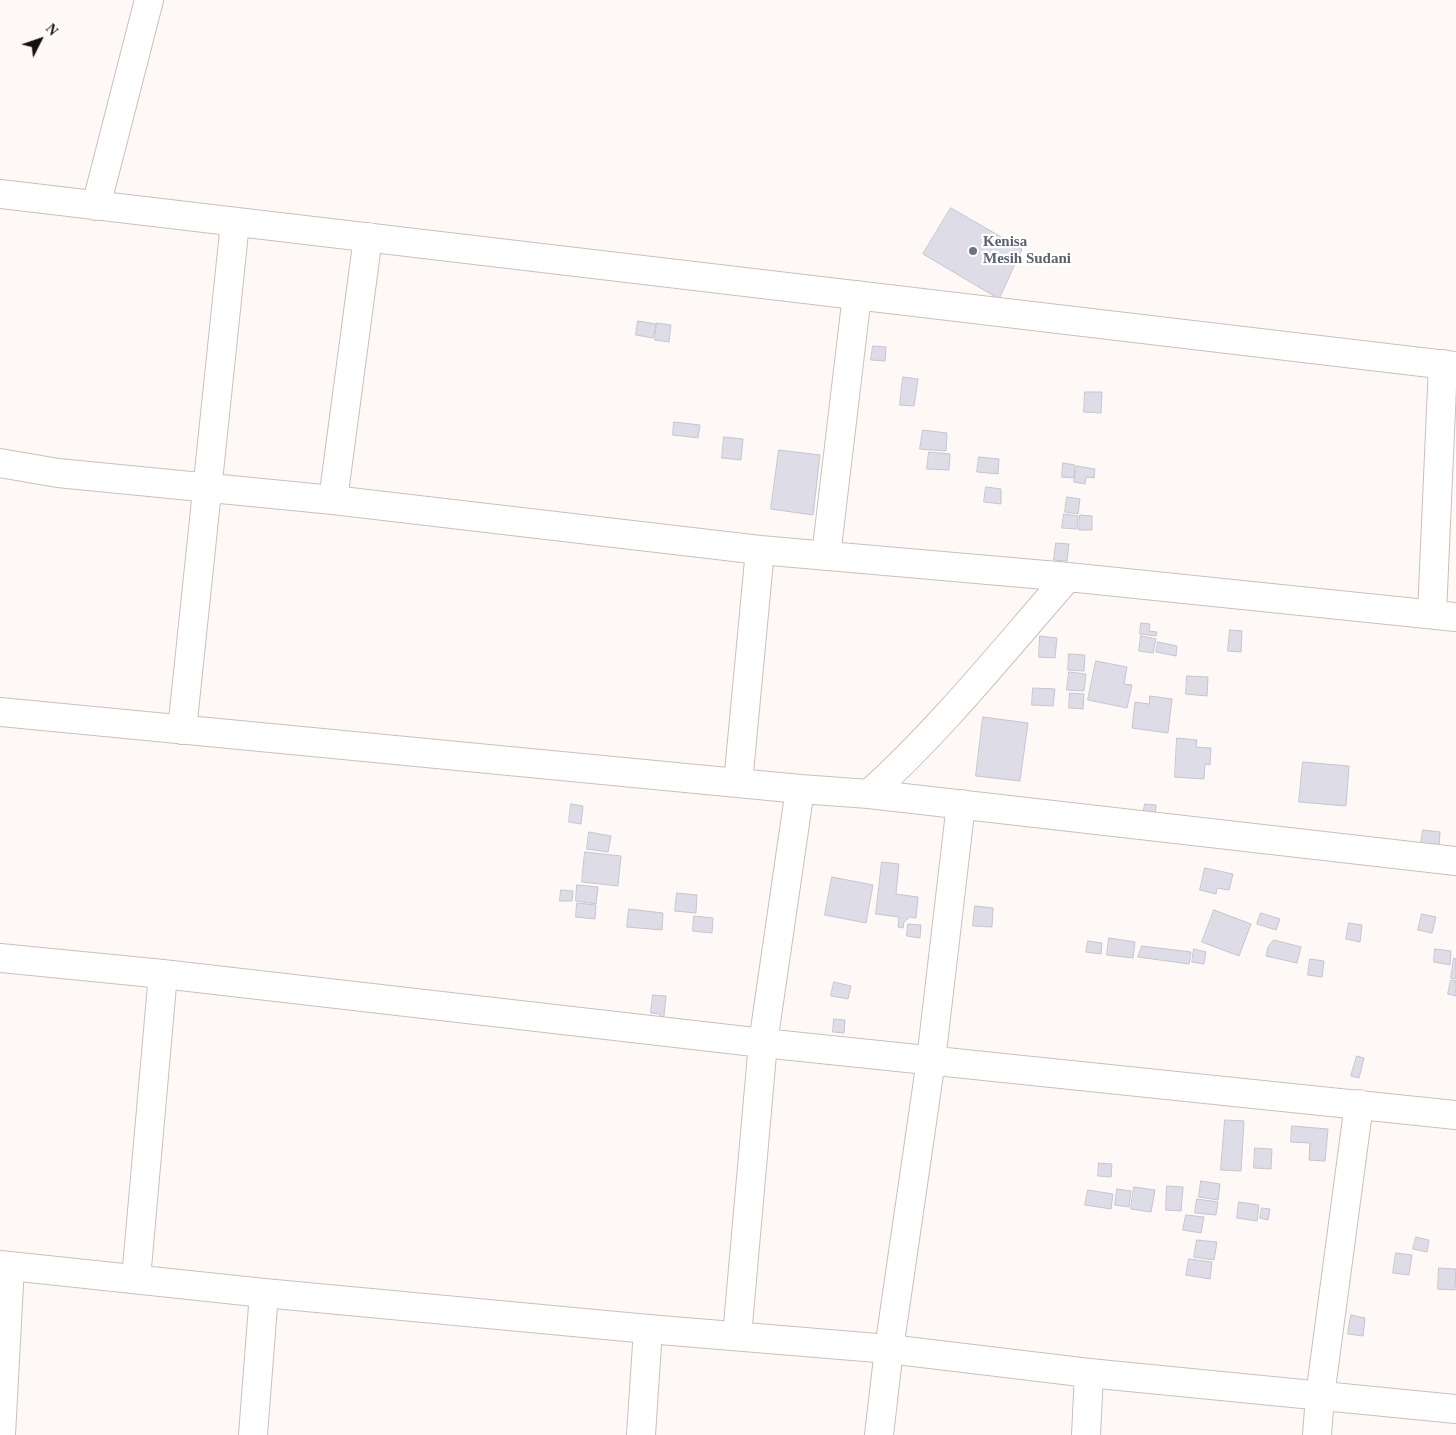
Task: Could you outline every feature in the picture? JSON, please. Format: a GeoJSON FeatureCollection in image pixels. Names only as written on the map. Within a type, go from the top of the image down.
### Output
{"type":"FeatureCollection","features":[{"type":"Feature","properties":{"kind":"street"},"geometry":{"type":"LineString","coordinates":[[96,206],[149,0]]}},
{"type":"Feature","properties":{"kind":"street"},"geometry":{"type":"LineString","coordinates":[[0,194],[1449,365],[1444,615],[1068,577],[760,550],[333,500],[58,473],[0,464]]}},
{"type":"Feature","properties":{"kind":"street"},"geometry":{"type":"LineString","coordinates":[[182,730],[235,223]]}},
{"type":"Feature","properties":{"kind":"street"},"geometry":{"type":"LineString","coordinates":[[333,500],[368,237]]}},
{"type":"Feature","properties":{"kind":"street"},"geometry":{"type":"LineString","coordinates":[[826,556],[857,295]]}},
{"type":"Feature","properties":{"kind":"street"},"geometry":{"type":"LineString","coordinates":[[738,783],[760,550]]}},
{"type":"Feature","properties":{"kind":"street"},"geometry":{"type":"LineString","coordinates":[[869,794],[905,762],[931,734],[1068,577]]}},
{"type":"Feature","properties":{"kind":"street"},"geometry":{"type":"LineString","coordinates":[[0,712],[800,789],[869,794],[1456,861]]}},
{"type":"Feature","properties":{"kind":"street"},"geometry":{"type":"LineString","coordinates":[[737,1336],[764,1043],[800,789]]}},
{"type":"Feature","properties":{"kind":"street"},"geometry":{"type":"LineString","coordinates":[[879,1435],[889,1349],[931,1060],[961,804]]}},
{"type":"Feature","properties":{"kind":"street"},"geometry":{"type":"LineString","coordinates":[[0,958],[163,974],[764,1043],[1456,1114]]}},
{"type":"Feature","properties":{"kind":"street"},"geometry":{"type":"LineString","coordinates":[[136,1279],[163,974]]}},
{"type":"Feature","properties":{"kind":"street"},"geometry":{"type":"LineString","coordinates":[[1318,1435],[1320,1396],[1360,1104]]}},
{"type":"Feature","properties":{"kind":"street"},"geometry":{"type":"LineString","coordinates":[[0,1435],[5,1265],[264,1293],[648,1329],[889,1349],[1089,1373],[1456,1409]]}},
{"type":"Feature","properties":{"kind":"street"},"geometry":{"type":"LineString","coordinates":[[253,1435],[264,1293]]}},
{"type":"Feature","properties":{"kind":"street"},"geometry":{"type":"LineString","coordinates":[[641,1435],[648,1329]]}},
{"type":"Feature","properties":{"kind":"street"},"geometry":{"type":"LineString","coordinates":[[1086,1435],[1089,1373]]}},
{"type":"Feature","properties":{"kind":"building","name":"Kenisa Mesih Sudani"},"geometry":{"type":"Polygon","coordinates":[[[951,208],[1022,249],[999,299],[923,254],[951,208]]]}},
{"type":"Feature","properties":{"kind":"building"},"geometry":{"type":"Polygon","coordinates":[[[638,321],[656,324],[653,338],[636,335],[638,321]]]}},
{"type":"Feature","properties":{"kind":"building"},"geometry":{"type":"Polygon","coordinates":[[[657,323],[671,325],[669,342],[655,340],[657,323]]]}},
{"type":"Feature","properties":{"kind":"building"},"geometry":{"type":"Polygon","coordinates":[[[873,346],[886,347],[885,361],[871,360],[873,346]]]}},
{"type":"Feature","properties":{"kind":"building"},"geometry":{"type":"Polygon","coordinates":[[[903,377],[918,379],[914,406],[900,405],[903,377]]]}},
{"type":"Feature","properties":{"kind":"building"},"geometry":{"type":"Polygon","coordinates":[[[1085,392],[1102,392],[1101,413],[1084,412],[1085,392]]]}},
{"type":"Feature","properties":{"kind":"building"},"geometry":{"type":"Polygon","coordinates":[[[674,422],[700,425],[698,438],[673,435],[674,422]]]}},
{"type":"Feature","properties":{"kind":"building"},"geometry":{"type":"Polygon","coordinates":[[[923,430],[947,433],[946,451],[920,449],[923,430]]]}},
{"type":"Feature","properties":{"kind":"building"},"geometry":{"type":"Polygon","coordinates":[[[724,437],[743,439],[741,460],[722,458],[724,437]]]}},
{"type":"Feature","properties":{"kind":"building"},"geometry":{"type":"Polygon","coordinates":[[[779,450],[820,455],[813,515],[771,509],[779,450]]]}},
{"type":"Feature","properties":{"kind":"building"},"geometry":{"type":"Polygon","coordinates":[[[929,452],[950,454],[949,470],[927,469],[929,452]]]}},
{"type":"Feature","properties":{"kind":"building"},"geometry":{"type":"Polygon","coordinates":[[[979,457],[999,459],[998,474],[977,472],[979,457]]]}},
{"type":"Feature","properties":{"kind":"building"},"geometry":{"type":"Polygon","coordinates":[[[1063,463],[1075,465],[1074,478],[1062,477],[1063,463]]]}},
{"type":"Feature","properties":{"kind":"building"},"geometry":{"type":"Polygon","coordinates":[[[1077,466],[1095,469],[1094,478],[1086,477],[1085,484],[1074,482],[1077,466]]]}},
{"type":"Feature","properties":{"kind":"building"},"geometry":{"type":"Polygon","coordinates":[[[986,487],[1001,489],[1001,504],[984,502],[986,487]]]}},
{"type":"Feature","properties":{"kind":"building"},"geometry":{"type":"Polygon","coordinates":[[[1067,497],[1080,499],[1078,514],[1065,512],[1067,497]]]}},
{"type":"Feature","properties":{"kind":"building"},"geometry":{"type":"Polygon","coordinates":[[[1064,514],[1078,516],[1077,529],[1062,528],[1064,514]]]}},
{"type":"Feature","properties":{"kind":"building"},"geometry":{"type":"Polygon","coordinates":[[[1080,515],[1092,516],[1092,530],[1079,530],[1080,515]]]}},
{"type":"Feature","properties":{"kind":"building"},"geometry":{"type":"Polygon","coordinates":[[[1056,543],[1069,544],[1067,561],[1054,560],[1056,543]]]}},
{"type":"Feature","properties":{"kind":"building"},"geometry":{"type":"Polygon","coordinates":[[[1141,623],[1150,624],[1149,631],[1157,632],[1156,636],[1140,634],[1141,623]]]}},
{"type":"Feature","properties":{"kind":"building"},"geometry":{"type":"Polygon","coordinates":[[[1230,630],[1242,631],[1241,652],[1228,651],[1230,630]]]}},
{"type":"Feature","properties":{"kind":"building"},"geometry":{"type":"Polygon","coordinates":[[[1040,636],[1057,638],[1055,658],[1039,657],[1040,636]]]}},
{"type":"Feature","properties":{"kind":"building"},"geometry":{"type":"Polygon","coordinates":[[[1141,636],[1156,639],[1153,653],[1139,651],[1141,636]]]}},
{"type":"Feature","properties":{"kind":"building"},"geometry":{"type":"Polygon","coordinates":[[[1158,642],[1177,646],[1176,656],[1156,652],[1158,642]]]}},
{"type":"Feature","properties":{"kind":"building"},"geometry":{"type":"Polygon","coordinates":[[[1069,654],[1085,655],[1084,671],[1068,670],[1069,654]]]}},
{"type":"Feature","properties":{"kind":"building"},"geometry":{"type":"Polygon","coordinates":[[[1096,661],[1127,667],[1124,684],[1132,685],[1127,708],[1088,700],[1096,661]]]}},
{"type":"Feature","properties":{"kind":"building"},"geometry":{"type":"Polygon","coordinates":[[[1069,672],[1086,674],[1084,691],[1067,690],[1069,672]]]}},
{"type":"Feature","properties":{"kind":"building"},"geometry":{"type":"Polygon","coordinates":[[[1187,676],[1208,677],[1207,696],[1186,694],[1187,676]]]}},
{"type":"Feature","properties":{"kind":"building"},"geometry":{"type":"Polygon","coordinates":[[[1033,688],[1055,689],[1053,706],[1032,705],[1033,688]]]}},
{"type":"Feature","properties":{"kind":"building"},"geometry":{"type":"Polygon","coordinates":[[[1070,693],[1084,694],[1083,709],[1069,708],[1070,693]]]}},
{"type":"Feature","properties":{"kind":"building"},"geometry":{"type":"Polygon","coordinates":[[[1150,696],[1172,699],[1168,733],[1132,728],[1135,702],[1149,704],[1150,696]]]}},
{"type":"Feature","properties":{"kind":"building"},"geometry":{"type":"Polygon","coordinates":[[[983,717],[1028,723],[1020,781],[976,776],[983,717]]]}},
{"type":"Feature","properties":{"kind":"building"},"geometry":{"type":"Polygon","coordinates":[[[1177,738],[1197,740],[1196,747],[1211,748],[1210,765],[1205,764],[1204,779],[1175,777],[1177,738]]]}},
{"type":"Feature","properties":{"kind":"building"},"geometry":{"type":"Polygon","coordinates":[[[1303,762],[1349,766],[1346,806],[1299,802],[1303,762]]]}},
{"type":"Feature","properties":{"kind":"building"},"geometry":{"type":"Polygon","coordinates":[[[571,804],[583,806],[581,824],[569,822],[571,804]]]}},
{"type":"Feature","properties":{"kind":"building"},"geometry":{"type":"Polygon","coordinates":[[[1145,804],[1156,805],[1155,816],[1143,815],[1145,804]]]}},
{"type":"Feature","properties":{"kind":"building"},"geometry":{"type":"Polygon","coordinates":[[[1423,830],[1440,832],[1439,847],[1421,845],[1423,830]]]}},
{"type":"Feature","properties":{"kind":"building"},"geometry":{"type":"Polygon","coordinates":[[[589,832],[611,836],[608,852],[587,849],[589,832]]]}},
{"type":"Feature","properties":{"kind":"building"},"geometry":{"type":"Polygon","coordinates":[[[585,852],[621,856],[618,886],[582,882],[585,852]]]}},
{"type":"Feature","properties":{"kind":"building"},"geometry":{"type":"Polygon","coordinates":[[[882,862],[899,864],[896,894],[918,897],[916,918],[910,917],[904,922],[903,928],[898,927],[899,917],[876,914],[882,862]]]}},
{"type":"Feature","properties":{"kind":"building"},"geometry":{"type":"Polygon","coordinates":[[[1205,868],[1233,874],[1229,890],[1217,888],[1216,894],[1200,890],[1205,868]]]}},
{"type":"Feature","properties":{"kind":"building"},"geometry":{"type":"Polygon","coordinates":[[[832,877],[873,885],[866,923],[825,915],[832,877]]]}},
{"type":"Feature","properties":{"kind":"building"},"geometry":{"type":"Polygon","coordinates":[[[577,885],[598,887],[596,904],[576,901],[577,885]]]}},
{"type":"Feature","properties":{"kind":"building"},"geometry":{"type":"Polygon","coordinates":[[[561,890],[573,891],[572,901],[560,901],[561,890]]]}},
{"type":"Feature","properties":{"kind":"building"},"geometry":{"type":"Polygon","coordinates":[[[677,893],[697,895],[696,913],[675,911],[677,893]]]}},
{"type":"Feature","properties":{"kind":"building"},"geometry":{"type":"Polygon","coordinates":[[[577,903],[596,905],[595,919],[576,917],[577,903]]]}},
{"type":"Feature","properties":{"kind":"building"},"geometry":{"type":"Polygon","coordinates":[[[975,906],[993,908],[992,927],[973,926],[975,906]]]}},
{"type":"Feature","properties":{"kind":"building"},"geometry":{"type":"Polygon","coordinates":[[[629,909],[663,913],[662,930],[627,927],[629,909]]]}},
{"type":"Feature","properties":{"kind":"building"},"geometry":{"type":"Polygon","coordinates":[[[1214,910],[1251,924],[1239,956],[1202,942],[1214,910]]]}},
{"type":"Feature","properties":{"kind":"building"},"geometry":{"type":"Polygon","coordinates":[[[1261,913],[1280,919],[1276,930],[1257,924],[1261,913]]]}},
{"type":"Feature","properties":{"kind":"building"},"geometry":{"type":"Polygon","coordinates":[[[1422,914],[1436,917],[1432,933],[1418,930],[1422,914]]]}},
{"type":"Feature","properties":{"kind":"building"},"geometry":{"type":"Polygon","coordinates":[[[694,916],[713,918],[712,933],[693,931],[694,916]]]}},
{"type":"Feature","properties":{"kind":"building"},"geometry":{"type":"Polygon","coordinates":[[[1349,923],[1362,925],[1360,942],[1346,939],[1349,923]]]}},
{"type":"Feature","properties":{"kind":"building"},"geometry":{"type":"Polygon","coordinates":[[[908,924],[921,925],[920,938],[907,936],[908,924]]]}},
{"type":"Feature","properties":{"kind":"building"},"geometry":{"type":"Polygon","coordinates":[[[1109,938],[1135,942],[1133,958],[1107,955],[1109,938]]]}},
{"type":"Feature","properties":{"kind":"building"},"geometry":{"type":"Polygon","coordinates":[[[1274,940],[1301,947],[1297,963],[1266,956],[1268,947],[1274,940]]]}},
{"type":"Feature","properties":{"kind":"building"},"geometry":{"type":"Polygon","coordinates":[[[1088,941],[1102,943],[1101,954],[1086,952],[1088,941]]]}},
{"type":"Feature","properties":{"kind":"building"},"geometry":{"type":"Polygon","coordinates":[[[1142,946],[1191,952],[1189,964],[1138,957],[1142,946]]]}},
{"type":"Feature","properties":{"kind":"building"},"geometry":{"type":"Polygon","coordinates":[[[1194,949],[1206,952],[1204,964],[1192,962],[1194,949]]]}},
{"type":"Feature","properties":{"kind":"building"},"geometry":{"type":"Polygon","coordinates":[[[1435,949],[1451,951],[1450,965],[1434,962],[1435,949]]]}},
{"type":"Feature","properties":{"kind":"building"},"geometry":{"type":"Polygon","coordinates":[[[1454,958],[1456,959],[1456,979],[1451,978],[1454,958]]]}},
{"type":"Feature","properties":{"kind":"building"},"geometry":{"type":"Polygon","coordinates":[[[1310,959],[1324,961],[1322,977],[1308,975],[1310,959]]]}},
{"type":"Feature","properties":{"kind":"building"},"geometry":{"type":"Polygon","coordinates":[[[1451,980],[1456,981],[1456,996],[1448,994],[1451,980]]]}},
{"type":"Feature","properties":{"kind":"building"},"geometry":{"type":"Polygon","coordinates":[[[834,982],[851,986],[848,999],[831,996],[834,982]]]}},
{"type":"Feature","properties":{"kind":"building"},"geometry":{"type":"Polygon","coordinates":[[[653,995],[666,996],[663,1025],[659,1024],[660,1014],[651,1013],[653,995]]]}},
{"type":"Feature","properties":{"kind":"building"},"geometry":{"type":"Polygon","coordinates":[[[834,1019],[845,1020],[844,1033],[833,1032],[834,1019]]]}},
{"type":"Feature","properties":{"kind":"building"},"geometry":{"type":"Polygon","coordinates":[[[1357,1056],[1364,1058],[1359,1078],[1351,1076],[1357,1056]]]}},
{"type":"Feature","properties":{"kind":"building"},"geometry":{"type":"Polygon","coordinates":[[[1225,1120],[1244,1121],[1241,1171],[1221,1170],[1225,1120]]]}},
{"type":"Feature","properties":{"kind":"building"},"geometry":{"type":"Polygon","coordinates":[[[1292,1126],[1328,1129],[1325,1161],[1309,1160],[1310,1143],[1291,1142],[1292,1126]]]}},
{"type":"Feature","properties":{"kind":"building"},"geometry":{"type":"Polygon","coordinates":[[[1255,1148],[1272,1149],[1271,1169],[1254,1168],[1255,1148]]]}},
{"type":"Feature","properties":{"kind":"building"},"geometry":{"type":"Polygon","coordinates":[[[1099,1163],[1112,1164],[1111,1177],[1098,1176],[1099,1163]]]}},
{"type":"Feature","properties":{"kind":"building"},"geometry":{"type":"Polygon","coordinates":[[[1201,1181],[1220,1184],[1218,1200],[1199,1197],[1201,1181]]]}},
{"type":"Feature","properties":{"kind":"building"},"geometry":{"type":"Polygon","coordinates":[[[1167,1186],[1183,1187],[1181,1211],[1166,1210],[1167,1186]]]}},
{"type":"Feature","properties":{"kind":"building"},"geometry":{"type":"Polygon","coordinates":[[[1134,1187],[1155,1190],[1151,1212],[1131,1209],[1134,1187]]]}},
{"type":"Feature","properties":{"kind":"building"},"geometry":{"type":"Polygon","coordinates":[[[1117,1189],[1131,1191],[1129,1207],[1115,1205],[1117,1189]]]}},
{"type":"Feature","properties":{"kind":"building"},"geometry":{"type":"Polygon","coordinates":[[[1088,1190],[1113,1194],[1111,1209],[1085,1205],[1088,1190]]]}},
{"type":"Feature","properties":{"kind":"building"},"geometry":{"type":"Polygon","coordinates":[[[1197,1199],[1218,1202],[1216,1215],[1195,1213],[1197,1199]]]}},
{"type":"Feature","properties":{"kind":"building"},"geometry":{"type":"Polygon","coordinates":[[[1239,1202],[1259,1205],[1257,1221],[1237,1218],[1239,1202]]]}},
{"type":"Feature","properties":{"kind":"building"},"geometry":{"type":"Polygon","coordinates":[[[1262,1208],[1270,1209],[1268,1220],[1260,1218],[1262,1208]]]}},
{"type":"Feature","properties":{"kind":"building"},"geometry":{"type":"Polygon","coordinates":[[[1186,1215],[1204,1217],[1201,1233],[1183,1230],[1186,1215]]]}},
{"type":"Feature","properties":{"kind":"building"},"geometry":{"type":"Polygon","coordinates":[[[1416,1237],[1429,1240],[1427,1252],[1413,1249],[1416,1237]]]}},
{"type":"Feature","properties":{"kind":"building"},"geometry":{"type":"Polygon","coordinates":[[[1197,1240],[1217,1242],[1214,1260],[1194,1257],[1197,1240]]]}},
{"type":"Feature","properties":{"kind":"building"},"geometry":{"type":"Polygon","coordinates":[[[1396,1253],[1412,1255],[1409,1275],[1393,1273],[1396,1253]]]}},
{"type":"Feature","properties":{"kind":"building"},"geometry":{"type":"Polygon","coordinates":[[[1189,1259],[1212,1262],[1210,1279],[1186,1275],[1189,1259]]]}},
{"type":"Feature","properties":{"kind":"building"},"geometry":{"type":"Polygon","coordinates":[[[1439,1268],[1456,1269],[1455,1290],[1438,1289],[1439,1268]]]}},
{"type":"Feature","properties":{"kind":"building"},"geometry":{"type":"Polygon","coordinates":[[[1351,1315],[1365,1318],[1363,1336],[1348,1334],[1351,1315]]]}},
{"type":"Feature","properties":{"kind":"place","name":"Kenisa Mesih Sudani"},"geometry":{"type":"Point","coordinates":[973,251]}}]}
